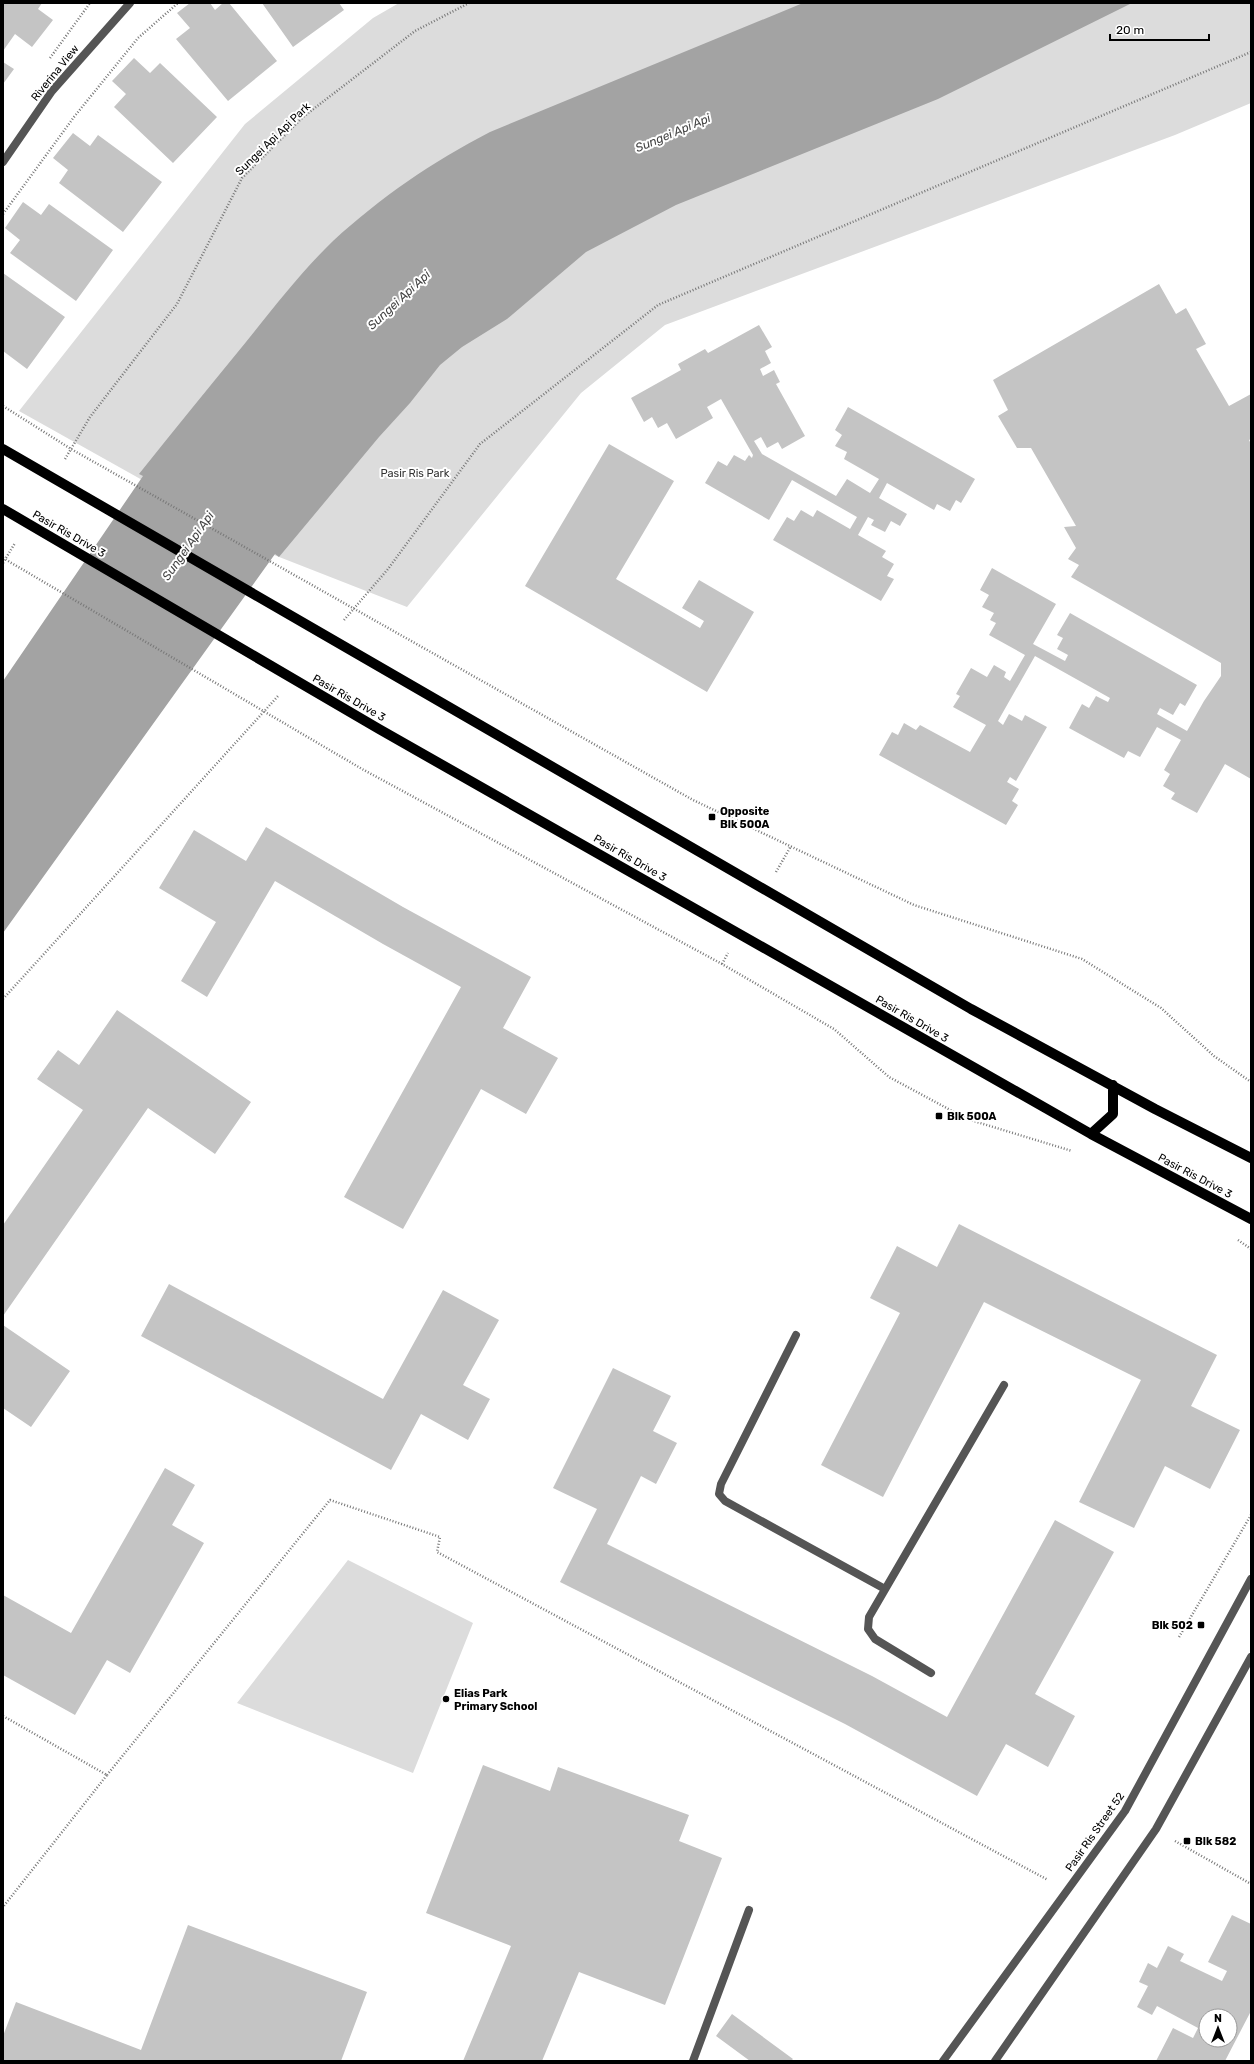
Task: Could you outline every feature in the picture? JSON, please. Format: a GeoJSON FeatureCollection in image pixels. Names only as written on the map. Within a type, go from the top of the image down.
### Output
{"type":"FeatureCollection","features":[{"type":"Feature","properties":{"kind":"main road"},"geometry":{"type":"LineString","coordinates":[[3,449],[964,1005],[1155,1109],[1251,1158]]}},
{"type":"Feature","properties":{"kind":"main road","name":"Pasir Ris Drive 3"},"geometry":{"type":"LineString","coordinates":[[3,509],[380,730],[1091,1134],[1251,1219]]}},
{"type":"Feature","properties":{"kind":"main road"},"geometry":{"type":"LineString","coordinates":[[1091,1134],[1113,1114],[1113,1085]]}},
{"type":"Feature","properties":{"kind":"street","name":"Riverina View"},"geometry":{"type":"LineString","coordinates":[[3,162],[52,91],[130,3]]}},
{"type":"Feature","properties":{"kind":"street"},"geometry":{"type":"LineString","coordinates":[[796,1336],[721,1484],[719,1494],[725,1501],[885,1589]]}},
{"type":"Feature","properties":{"kind":"street"},"geometry":{"type":"LineString","coordinates":[[931,1673],[875,1639],[868,1629],[869,1617],[1004,1385]]}},
{"type":"Feature","properties":{"kind":"street","name":"Pasir Ris Street 52"},"geometry":{"type":"LineString","coordinates":[[943,2061],[1125,1811],[1251,1579]]}},
{"type":"Feature","properties":{"kind":"street"},"geometry":{"type":"LineString","coordinates":[[995,2061],[1156,1829],[1251,1657]]}},
{"type":"Feature","properties":{"kind":"street"},"geometry":{"type":"LineString","coordinates":[[693,2061],[749,1910]]}},
{"type":"Feature","properties":{"kind":"path"},"geometry":{"type":"LineString","coordinates":[[3,214],[74,117],[138,38],[178,3]]}},
{"type":"Feature","properties":{"kind":"path","name":"Sungei Api Api Park"},"geometry":{"type":"LineString","coordinates":[[90,417],[177,304],[242,178],[309,113],[415,31],[469,3]]}},
{"type":"Feature","properties":{"kind":"path"},"geometry":{"type":"LineString","coordinates":[[342,622],[388,569],[480,444],[658,306],[1251,52]]}},
{"type":"Feature","properties":{"kind":"path"},"geometry":{"type":"LineString","coordinates":[[3,406],[71,449],[693,800],[907,902],[1082,959],[1160,1008],[1214,1056],[1251,1082]]}},
{"type":"Feature","properties":{"kind":"path"},"geometry":{"type":"LineString","coordinates":[[3,558],[362,769],[742,975],[834,1029],[889,1077],[967,1119],[1073,1151]]}},
{"type":"Feature","properties":{"kind":"path"},"geometry":{"type":"LineString","coordinates":[[3,999],[282,692]]}},
{"type":"Feature","properties":{"kind":"path"},"geometry":{"type":"LineString","coordinates":[[1236,1238],[1251,1248]]}},
{"type":"Feature","properties":{"kind":"path"},"geometry":{"type":"LineString","coordinates":[[3,1907],[107,1775],[330,1500],[440,1537],[436,1552],[1067,1890]]}},
{"type":"Feature","properties":{"kind":"path"},"geometry":{"type":"LineString","coordinates":[[1179,1637],[1251,1515]]}},
{"type":"Feature","properties":{"kind":"path"},"geometry":{"type":"LineString","coordinates":[[3,1716],[107,1775]]}},
{"type":"Feature","properties":{"kind":"path"},"geometry":{"type":"LineString","coordinates":[[1156,1829],[1251,1884]]}},
{"type":"Feature","properties":{"kind":"green space"},"geometry":{"type":"Polygon","coordinates":[[[399,3],[831,3],[144,481],[19,411],[245,124],[373,18],[399,3]]]}},
{"type":"Feature","properties":{"kind":"green space","name":"Pasir Ris Park"},"geometry":{"type":"Polygon","coordinates":[[[1123,3],[1251,3],[1251,103],[1175,135],[665,325],[581,393],[407,607],[269,553],[536,246],[1123,3]]]}},
{"type":"Feature","properties":{"kind":"green space"},"geometry":{"type":"Polygon","coordinates":[[[348,1560],[473,1623],[413,1773],[237,1703],[348,1560]]]}},
{"type":"Feature","properties":{"kind":"water","name":"Sungei Api Api"},"geometry":{"type":"Polygon","coordinates":[[[803,3],[1132,3],[938,99],[676,205],[586,252],[507,319],[462,347],[440,365],[410,403],[379,437],[279,557],[275,554],[3,933],[3,681],[143,476],[139,474],[299,277],[333,241],[388,195],[427,168],[469,143],[490,132],[803,3]]]}},
{"type":"Feature","properties":{"kind":"building"},"geometry":{"type":"Polygon","coordinates":[[[3,3],[42,3],[38,9],[53,20],[32,47],[15,34],[3,51],[3,3]]]}},
{"type":"Feature","properties":{"kind":"building"},"geometry":{"type":"Polygon","coordinates":[[[190,3],[210,3],[215,10],[223,3],[229,3],[277,61],[228,101],[176,39],[190,28],[177,13],[190,3]]]}},
{"type":"Feature","properties":{"kind":"building"},"geometry":{"type":"Polygon","coordinates":[[[262,3],[339,3],[344,10],[293,47],[262,3]]]}},
{"type":"Feature","properties":{"kind":"building"},"geometry":{"type":"Polygon","coordinates":[[[134,58],[150,73],[160,63],[217,117],[173,163],[114,107],[126,94],[112,81],[134,58]]]}},
{"type":"Feature","properties":{"kind":"building"},"geometry":{"type":"Polygon","coordinates":[[[3,62],[14,69],[3,84],[3,62]]]}},
{"type":"Feature","properties":{"kind":"building"},"geometry":{"type":"Polygon","coordinates":[[[73,133],[90,146],[98,135],[162,182],[123,232],[59,183],[68,170],[53,158],[73,133]]]}},
{"type":"Feature","properties":{"kind":"building"},"geometry":{"type":"Polygon","coordinates":[[[23,202],[41,215],[49,204],[113,250],[76,301],[10,253],[20,240],[5,228],[23,202]]]}},
{"type":"Feature","properties":{"kind":"building"},"geometry":{"type":"Polygon","coordinates":[[[3,273],[65,317],[27,369],[3,351],[3,273]]]}},
{"type":"Feature","properties":{"kind":"building"},"geometry":{"type":"Polygon","coordinates":[[[1159,284],[1176,314],[1186,308],[1206,344],[1196,349],[1229,406],[1251,394],[1251,439],[1249,440],[1251,444],[1251,779],[1225,764],[1197,813],[1171,799],[1175,793],[1163,786],[1170,774],[1164,770],[1181,740],[1157,727],[1140,757],[1128,751],[1124,758],[1069,728],[1082,704],[1089,708],[1096,696],[1108,702],[1110,698],[1035,656],[998,721],[1003,725],[1009,714],[1022,721],[1025,715],[1047,727],[1016,781],[1010,777],[1007,782],[1019,789],[1012,801],[1018,805],[1006,825],[879,755],[892,732],[898,735],[904,723],[916,730],[920,725],[970,752],[986,725],[953,707],[960,696],[956,694],[971,668],[987,677],[994,665],[1006,672],[1004,677],[1010,681],[1025,655],[989,635],[996,623],[990,620],[994,613],[982,607],[989,595],[980,590],[992,568],[1056,604],[1033,644],[1065,661],[1068,655],[1057,649],[1063,638],[1057,635],[1070,613],[1197,685],[1185,706],[1180,703],[1173,715],[1160,708],[1157,714],[1187,731],[1204,701],[1221,676],[1221,663],[1071,577],[1079,565],[1068,559],[1076,548],[1064,527],[1076,526],[1031,448],[1017,448],[998,416],[1008,410],[993,380],[1159,284]]]}},
{"type":"Feature","properties":{"kind":"building"},"geometry":{"type":"Polygon","coordinates":[[[759,325],[772,347],[765,351],[771,363],[760,369],[763,376],[774,370],[780,382],[776,384],[805,436],[782,449],[778,442],[767,448],[761,437],[754,441],[762,454],[836,496],[847,479],[870,493],[879,479],[844,459],[847,452],[835,446],[842,435],[835,430],[848,407],[975,479],[961,503],[956,500],[950,511],[937,504],[934,510],[887,483],[879,498],[907,514],[900,526],[891,521],[885,532],[871,525],[874,520],[868,517],[858,535],[886,551],[882,557],[894,564],[887,576],[894,579],[881,601],[773,540],[787,517],[794,521],[801,510],[813,517],[817,510],[850,529],[857,517],[792,480],[769,520],[705,483],[718,461],[727,466],[734,455],[745,461],[749,455],[752,458],[753,455],[721,399],[707,407],[713,418],[676,439],[667,423],[658,428],[652,417],[644,422],[631,398],[681,370],[678,364],[705,349],[708,353],[759,325]]]}},
{"type":"Feature","properties":{"kind":"building"},"geometry":{"type":"Polygon","coordinates":[[[609,444],[674,481],[616,579],[700,628],[704,621],[682,608],[699,580],[754,612],[707,692],[525,586],[609,444]]]}},
{"type":"Feature","properties":{"kind":"building"},"geometry":{"type":"Polygon","coordinates":[[[266,827],[403,907],[531,977],[503,1028],[558,1058],[526,1114],[481,1089],[403,1229],[344,1197],[461,987],[383,944],[275,881],[207,997],[181,981],[216,922],[159,888],[194,830],[246,861],[266,827]]]}},
{"type":"Feature","properties":{"kind":"building"},"geometry":{"type":"Polygon","coordinates":[[[117,1010],[251,1102],[215,1154],[148,1108],[3,1316],[3,1225],[83,1110],[37,1079],[58,1050],[79,1065],[117,1010]]]}},
{"type":"Feature","properties":{"kind":"building"},"geometry":{"type":"Polygon","coordinates":[[[959,1224],[1217,1355],[1191,1406],[1240,1430],[1210,1489],[1165,1466],[1134,1528],[1079,1502],[1141,1380],[984,1302],[883,1497],[821,1465],[900,1313],[870,1298],[897,1246],[937,1267],[959,1224]]]}},
{"type":"Feature","properties":{"kind":"building"},"geometry":{"type":"Polygon","coordinates":[[[169,1284],[383,1399],[443,1290],[499,1320],[463,1385],[490,1399],[468,1440],[421,1414],[391,1470],[141,1336],[169,1284]]]}},
{"type":"Feature","properties":{"kind":"building"},"geometry":{"type":"Polygon","coordinates":[[[3,1325],[70,1371],[31,1427],[3,1408],[3,1325]]]}},
{"type":"Feature","properties":{"kind":"building"},"geometry":{"type":"Polygon","coordinates":[[[613,1368],[671,1396],[653,1431],[677,1443],[656,1484],[641,1476],[607,1544],[872,1676],[947,1717],[1055,1520],[1114,1552],[1035,1694],[1075,1716],[1048,1767],[1006,1744],[977,1796],[845,1724],[560,1582],[597,1509],[553,1488],[613,1368]]]}},
{"type":"Feature","properties":{"kind":"building"},"geometry":{"type":"Polygon","coordinates":[[[165,1468],[195,1485],[172,1525],[204,1543],[130,1673],[107,1660],[75,1715],[3,1675],[3,1595],[71,1633],[165,1468]]]}},
{"type":"Feature","properties":{"kind":"building"},"geometry":{"type":"Polygon","coordinates":[[[483,1765],[550,1791],[558,1767],[689,1815],[679,1841],[722,1858],[665,2005],[579,1972],[542,2061],[463,2061],[511,1946],[426,1913],[483,1765]]]}},
{"type":"Feature","properties":{"kind":"building"},"geometry":{"type":"Polygon","coordinates":[[[1232,1915],[1251,1924],[1251,2011],[1238,2036],[1238,2008],[1198,2008],[1198,2028],[1157,2006],[1152,2015],[1137,2007],[1148,1986],[1139,1982],[1148,1963],[1157,1968],[1168,1946],[1184,1954],[1180,1961],[1222,1981],[1227,1971],[1208,1962],[1232,1915]]]}},
{"type":"Feature","properties":{"kind":"building"},"geometry":{"type":"Polygon","coordinates":[[[188,1925],[367,1992],[341,2061],[3,2060],[3,2036],[16,2002],[141,2050],[188,1925]]]}},
{"type":"Feature","properties":{"kind":"building"},"geometry":{"type":"Polygon","coordinates":[[[732,2014],[793,2059],[791,2061],[750,2061],[716,2036],[732,2014]]]}},
{"type":"Feature","properties":{"kind":"building"},"geometry":{"type":"Polygon","coordinates":[[[1173,2028],[1193,2038],[1198,2028],[1198,2048],[1232,2048],[1225,2061],[1156,2061],[1173,2028]]]}},
{"type":"Feature","properties":{"kind":"place","name":"Opposite Blk 500A"},"geometry":{"type":"Point","coordinates":[712,817]}},
{"type":"Feature","properties":{"kind":"place","name":"Blk 500A"},"geometry":{"type":"Point","coordinates":[939,1116]}},
{"type":"Feature","properties":{"kind":"place","name":"Blk 502"},"geometry":{"type":"Point","coordinates":[1201,1625]}},
{"type":"Feature","properties":{"kind":"place","name":"Elias Park Primary School"},"geometry":{"type":"Point","coordinates":[446,1699]}},
{"type":"Feature","properties":{"kind":"place","name":"Blk 582"},"geometry":{"type":"Point","coordinates":[1187,1841]}}]}
